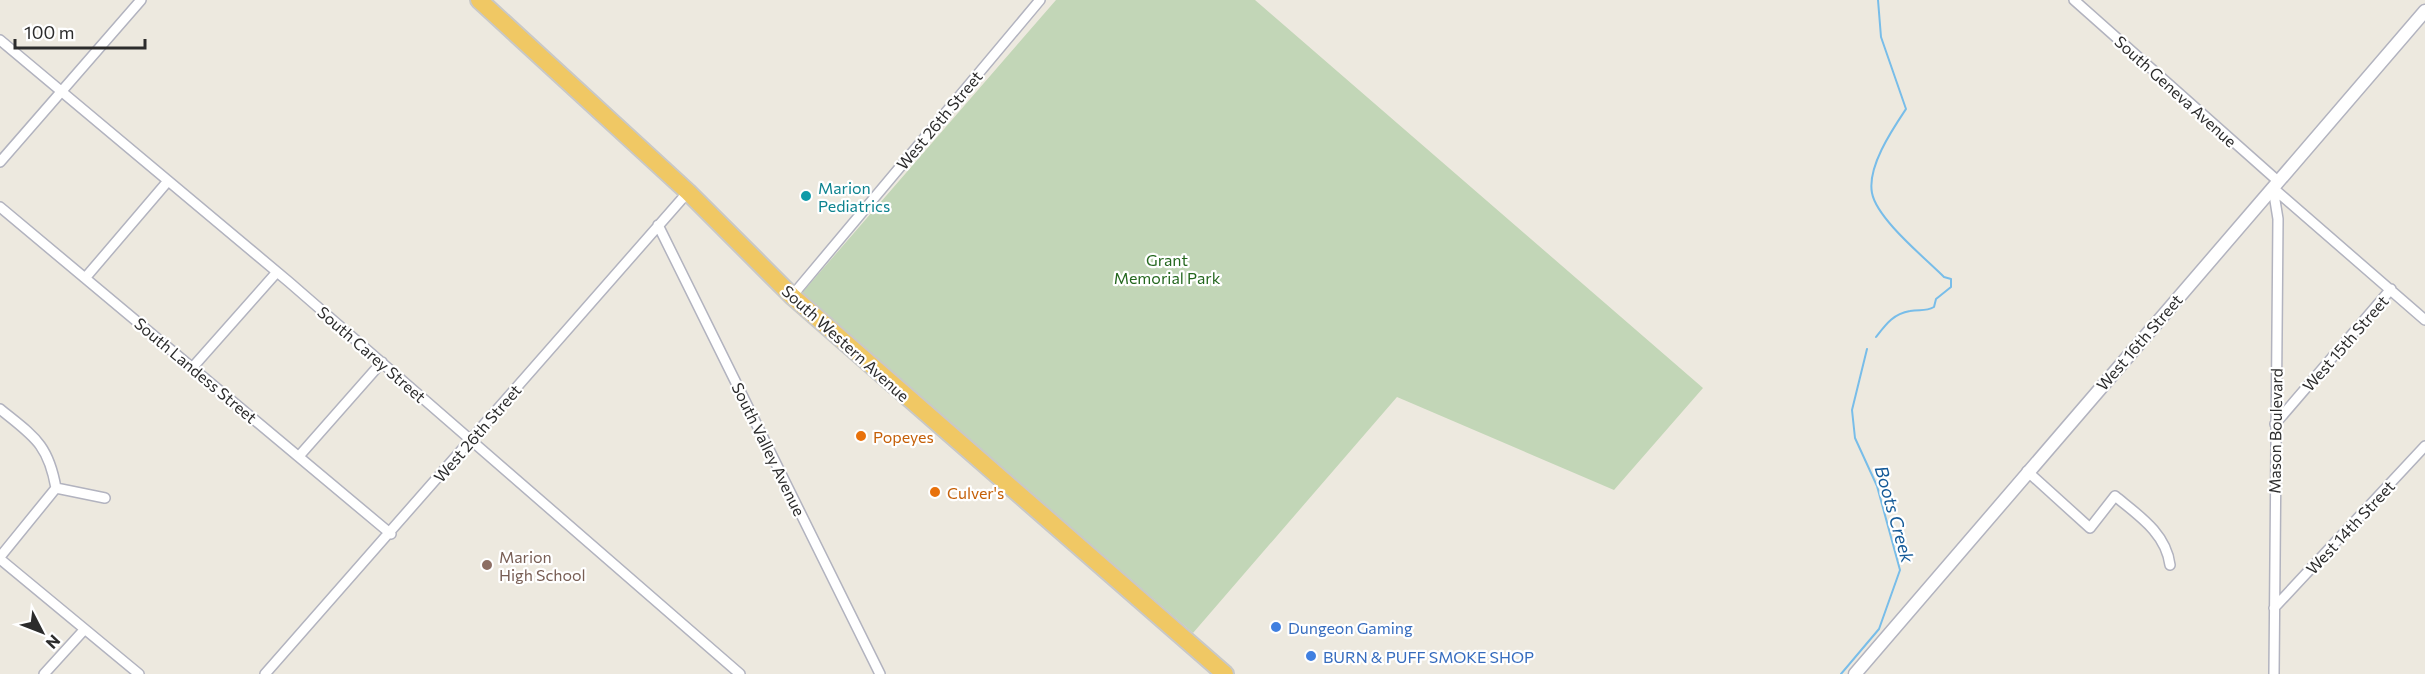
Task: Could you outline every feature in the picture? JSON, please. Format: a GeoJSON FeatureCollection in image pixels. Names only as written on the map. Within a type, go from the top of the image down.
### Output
{"type":"FeatureCollection","features":[{"type":"Feature","properties":{"kind":"highway","name":"South Western Avenue"},"geometry":{"type":"LineString","coordinates":[[479,0],[688,192],[792,296],[1225,674]]}},
{"type":"Feature","properties":{"kind":"street"},"geometry":{"type":"LineString","coordinates":[[0,162],[141,0]]}},
{"type":"Feature","properties":{"kind":"street","name":"West 26th Street"},"geometry":{"type":"LineString","coordinates":[[792,296],[1040,0]]}},
{"type":"Feature","properties":{"kind":"street","name":"South Geneva Avenue"},"geometry":{"type":"LineString","coordinates":[[2074,0],[2425,320]]}},
{"type":"Feature","properties":{"kind":"street","name":"West 16th Street"},"geometry":{"type":"LineString","coordinates":[[1855,674],[2026,471],[2425,11]]}},
{"type":"Feature","properties":{"kind":"street","name":"South Carey Street"},"geometry":{"type":"LineString","coordinates":[[0,40],[277,272],[740,674]]}},
{"type":"Feature","properties":{"kind":"street"},"geometry":{"type":"LineString","coordinates":[[86,277],[168,181]]}},
{"type":"Feature","properties":{"kind":"street","name":"Mason Boulevard"},"geometry":{"type":"LineString","coordinates":[[2274,674],[2278,219],[2276,185]]}},
{"type":"Feature","properties":{"kind":"street","name":"West 26th Street"},"geometry":{"type":"LineString","coordinates":[[265,674],[391,534],[688,192]]}},
{"type":"Feature","properties":{"kind":"street","name":"South Landess Street"},"geometry":{"type":"LineString","coordinates":[[0,207],[300,455],[391,534]]}},
{"type":"Feature","properties":{"kind":"street","name":"South Valley Avenue"},"geometry":{"type":"LineString","coordinates":[[658,225],[880,674]]}},
{"type":"Feature","properties":{"kind":"street"},"geometry":{"type":"LineString","coordinates":[[192,368],[277,272]]}},
{"type":"Feature","properties":{"kind":"street","name":"West 15th Street"},"geometry":{"type":"LineString","coordinates":[[2275,424],[2391,289]]}},
{"type":"Feature","properties":{"kind":"street"},"geometry":{"type":"LineString","coordinates":[[300,455],[382,362]]}},
{"type":"Feature","properties":{"kind":"street"},"geometry":{"type":"LineString","coordinates":[[0,409],[38,440],[52,464],[56,488],[0,558],[139,674]]}},
{"type":"Feature","properties":{"kind":"street","name":"West 14th Street"},"geometry":{"type":"LineString","coordinates":[[2274,608],[2425,446]]}},
{"type":"Feature","properties":{"kind":"street"},"geometry":{"type":"LineString","coordinates":[[2026,471],[2090,528],[2115,496],[2148,524],[2161,539],[2168,551],[2170,565]]}},
{"type":"Feature","properties":{"kind":"street"},"geometry":{"type":"LineString","coordinates":[[56,488],[105,498]]}},
{"type":"Feature","properties":{"kind":"street"},"geometry":{"type":"LineString","coordinates":[[44,674],[84,630]]}},
{"type":"Feature","properties":{"kind":"green space","name":"Grant Memorial Park"},"geometry":{"type":"Polygon","coordinates":[[[1056,0],[1255,0],[1703,388],[1614,490],[1397,397],[1193,633],[801,294],[1056,0]]]}},
{"type":"Feature","properties":{"kind":"waterway","name":"Boots Creek"},"geometry":{"type":"LineString","coordinates":[[1876,337],[1899,314],[1934,307],[1936,299],[1951,287],[1951,279],[1944,277],[1892,226],[1872,193],[1871,183],[1877,161],[1906,109],[1881,37],[1878,0]]}},
{"type":"Feature","properties":{"kind":"waterway","name":"Boots Creek"},"geometry":{"type":"LineString","coordinates":[[1841,674],[1879,629],[1900,570],[1877,486],[1855,438],[1852,410],[1867,349]]}},
{"type":"Feature","properties":{"kind":"place","name":"Marion Pediatrics"},"geometry":{"type":"Point","coordinates":[806,196]}},
{"type":"Feature","properties":{"kind":"place","name":"Popeyes"},"geometry":{"type":"Point","coordinates":[861,436]}},
{"type":"Feature","properties":{"kind":"place","name":"Culver's"},"geometry":{"type":"Point","coordinates":[935,492]}},
{"type":"Feature","properties":{"kind":"place","name":"Marion High School"},"geometry":{"type":"Point","coordinates":[487,565]}},
{"type":"Feature","properties":{"kind":"place","name":"Dungeon Gaming"},"geometry":{"type":"Point","coordinates":[1276,627]}},
{"type":"Feature","properties":{"kind":"place","name":"BURN & PUFF SMOKE SHOP"},"geometry":{"type":"Point","coordinates":[1311,656]}}]}
